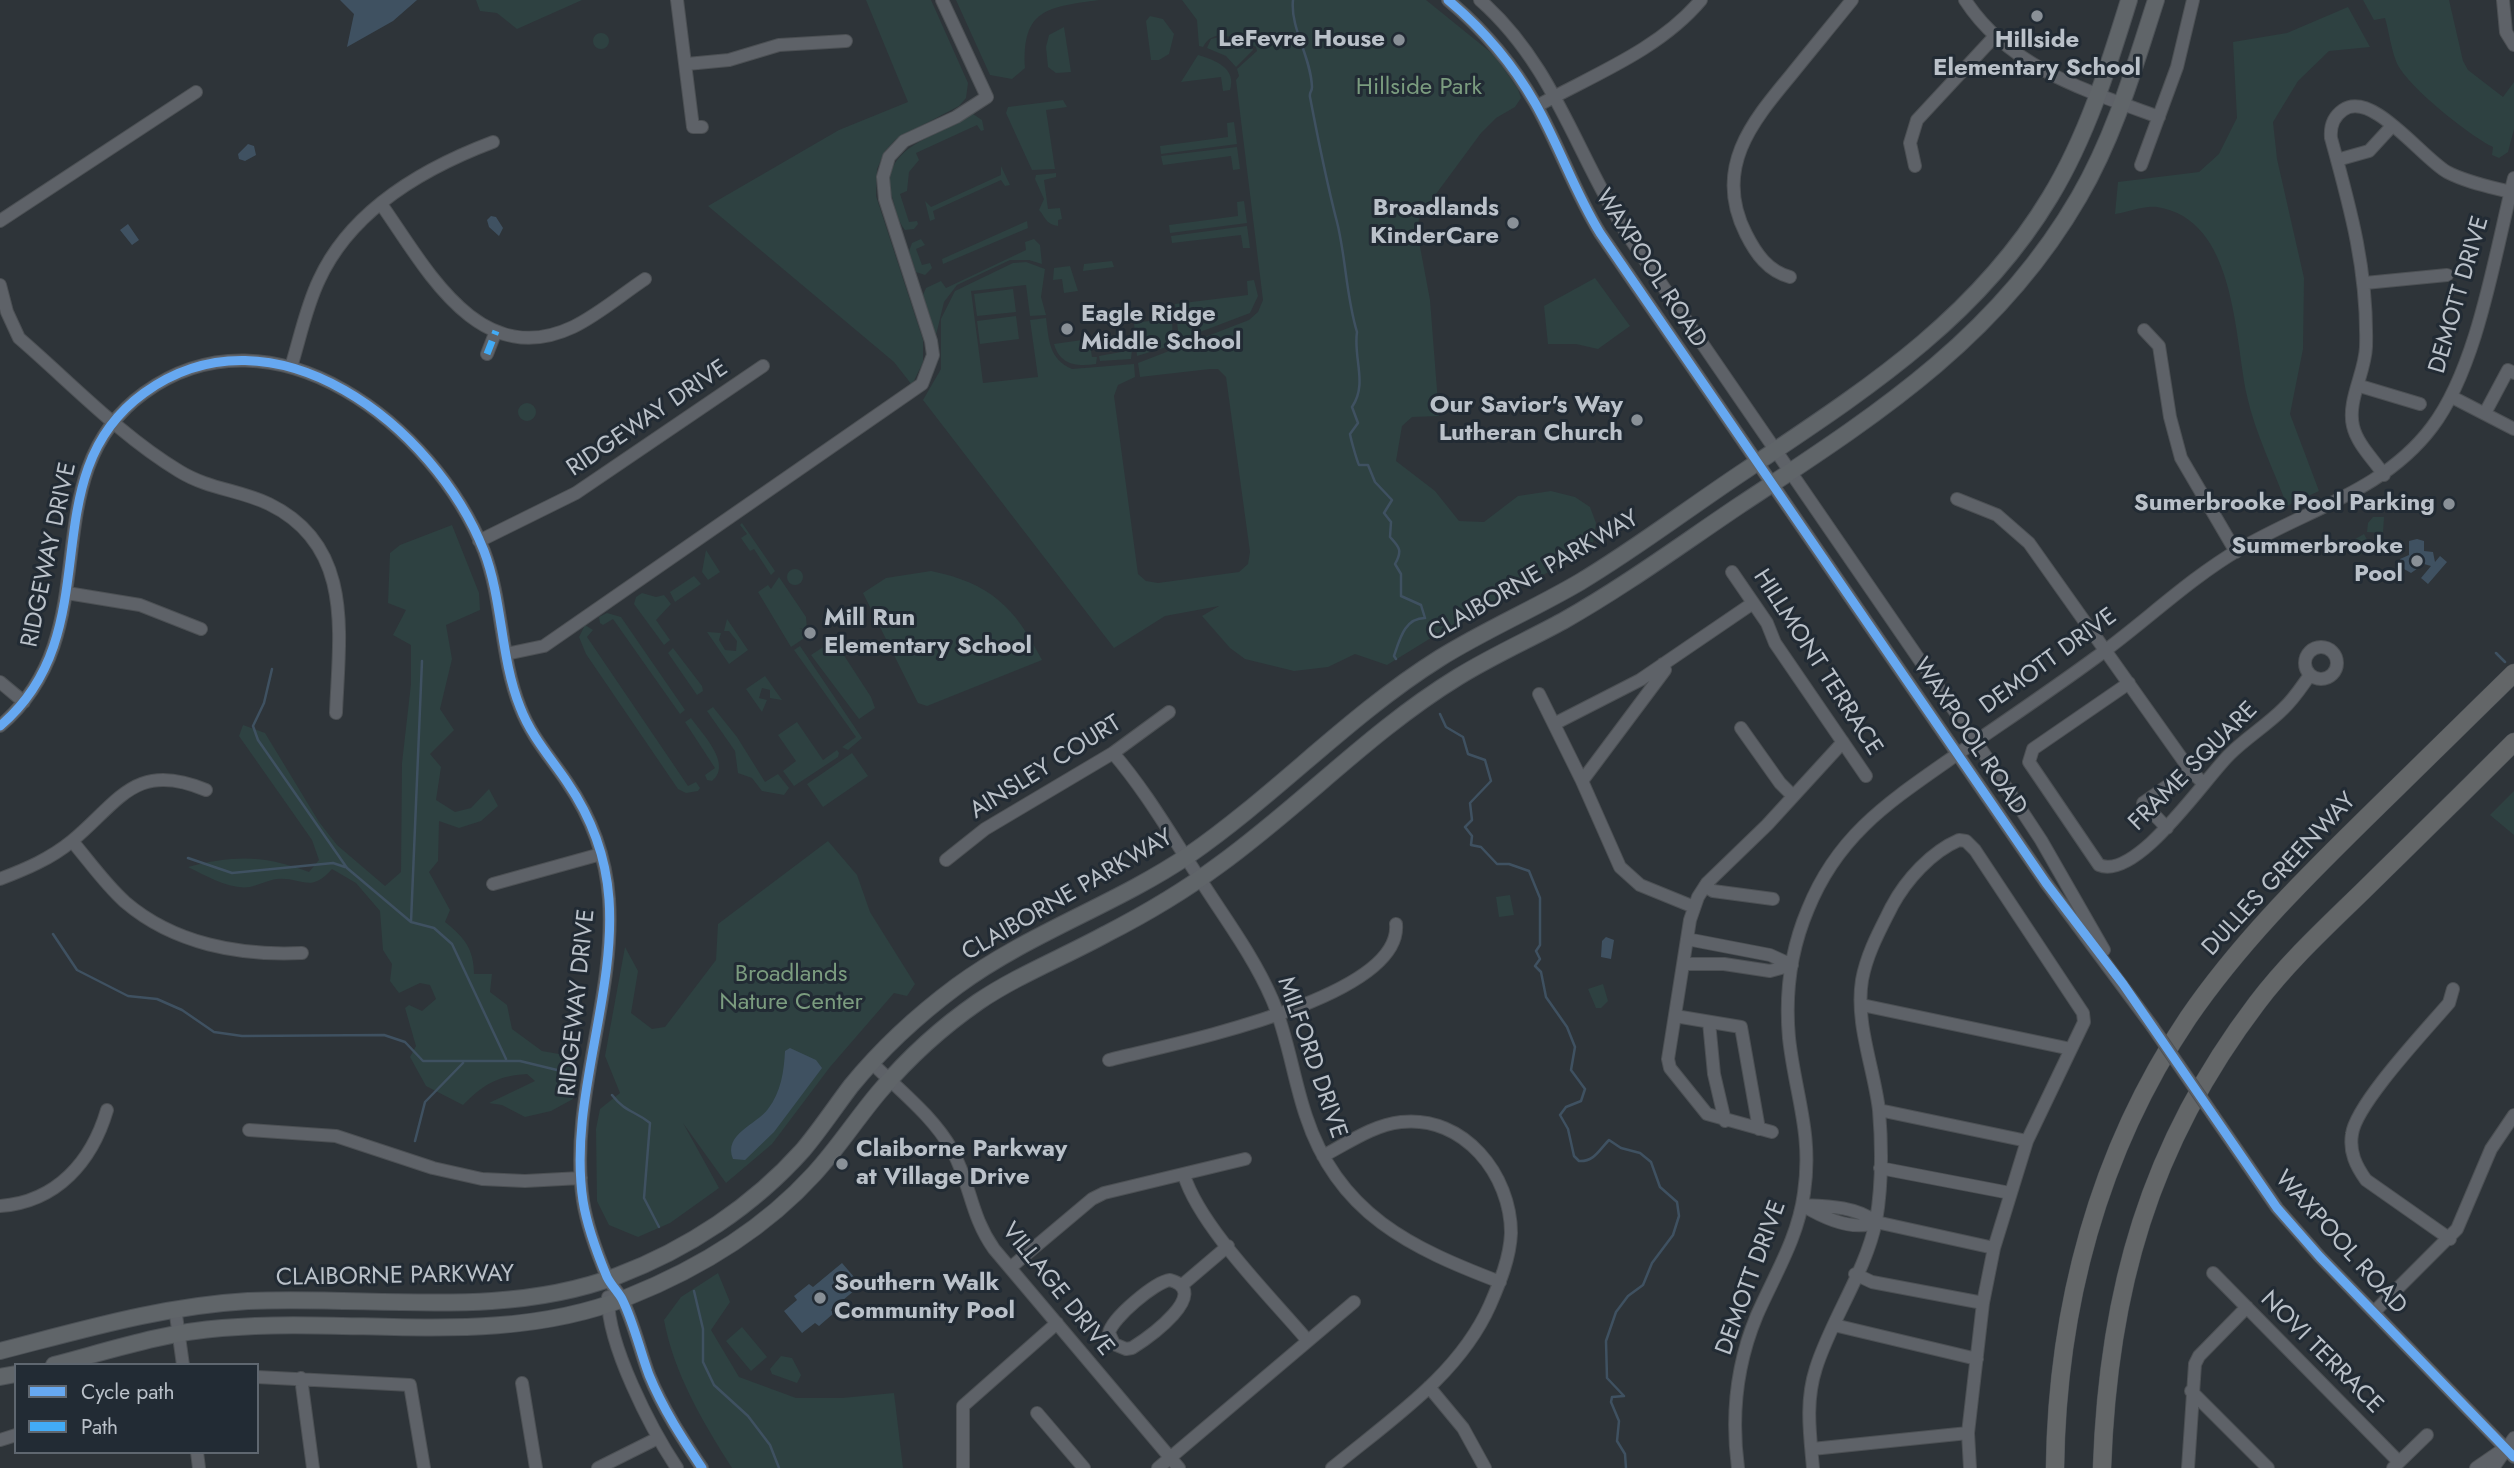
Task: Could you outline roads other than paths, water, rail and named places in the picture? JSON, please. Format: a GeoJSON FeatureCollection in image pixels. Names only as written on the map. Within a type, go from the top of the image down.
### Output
{"type":"FeatureCollection","features":[{"type":"Feature","properties":{"kind":"highway","name":"DULLES GREENWAY"},"geometry":{"type":"LineString","coordinates":[[2055,1468],[2063,1349],[2087,1232],[2122,1139],[2168,1049],[2210,988],[2263,923],[2514,673]]}},
{"type":"Feature","properties":{"kind":"highway"},"geometry":{"type":"LineString","coordinates":[[2102,1468],[2106,1386],[2122,1285],[2164,1159],[2208,1076],[2258,1001],[2301,952],[2514,742]]}},
{"type":"Feature","properties":{"kind":"main road","name":"CLAIBORNE PARKWAY"},"geometry":{"type":"LineString","coordinates":[[0,1351],[103,1323],[176,1308],[286,1300],[485,1302],[558,1293],[608,1279],[686,1243],[764,1189],[808,1144],[872,1063],[911,1022],[980,970],[1108,904],[1185,857],[1244,814],[1340,729],[1392,689],[1463,644],[1600,569],[1915,352],[1985,285],[2051,197],[2077,148],[2099,94],[2129,0]]}},
{"type":"Feature","properties":{"kind":"main road","name":"CLAIBORNE PARKWAY"},"geometry":{"type":"LineString","coordinates":[[62,1363],[216,1328],[298,1325],[408,1328],[519,1325],[615,1302],[687,1271],[774,1213],[815,1173],[889,1080],[943,1029],[978,1002],[1015,979],[1107,934],[1199,879],[1249,842],[1403,712],[1465,672],[1613,591],[1772,484],[1932,371],[1996,311],[2023,280],[2065,221],[2092,174],[2123,104],[2155,0]]}},
{"type":"Feature","properties":{"kind":"street"},"geometry":{"type":"LineString","coordinates":[[677,0],[693,127],[702,127]]}},
{"type":"Feature","properties":{"kind":"street"},"geometry":{"type":"LineString","coordinates":[[506,654],[544,646],[922,384],[933,355],[931,341],[882,186],[889,157],[904,141],[956,117],[987,97],[942,0]]}},
{"type":"Feature","properties":{"kind":"street","name":"WAXPOOL ROAD"},"geometry":{"type":"LineString","coordinates":[[1448,0],[1493,44],[1536,106],[1582,204],[1600,233],[2046,883],[2123,984],[2277,1208],[2374,1312],[2511,1447]]}},
{"type":"Feature","properties":{"kind":"street","name":"WAXPOOL ROAD"},"geometry":{"type":"LineString","coordinates":[[1480,0],[1513,34],[1556,95],[1611,209],[2041,840],[2123,984]]}},
{"type":"Feature","properties":{"kind":"street"},"geometry":{"type":"LineString","coordinates":[[1536,106],[1652,43],[1671,30],[1700,0]]}},
{"type":"Feature","properties":{"kind":"street"},"geometry":{"type":"LineString","coordinates":[[1790,277],[1777,274],[1767,266],[1744,230],[1733,192],[1737,160],[1754,120],[1852,0]]}},
{"type":"Feature","properties":{"kind":"street"},"geometry":{"type":"LineString","coordinates":[[1965,0],[1995,36],[2031,65],[2159,117]]}},
{"type":"Feature","properties":{"kind":"street"},"geometry":{"type":"LineString","coordinates":[[2141,165],[2177,66],[2193,0]]}},
{"type":"Feature","properties":{"kind":"street"},"geometry":{"type":"LineString","coordinates":[[2503,0],[2506,32],[2514,45]]}},
{"type":"Feature","properties":{"kind":"street"},"geometry":{"type":"LineString","coordinates":[[1915,166],[1910,143],[1917,120],[1995,36]]}},
{"type":"Feature","properties":{"kind":"street"},"geometry":{"type":"LineString","coordinates":[[687,64],[729,60],[779,45],[846,41]]}},
{"type":"Feature","properties":{"kind":"street"},"geometry":{"type":"LineString","coordinates":[[0,220],[197,92]]}},
{"type":"Feature","properties":{"kind":"street"},"geometry":{"type":"LineString","coordinates":[[2384,475],[2353,427],[2352,409],[2360,386],[2366,351],[2365,283],[2358,235],[2331,129],[2335,118],[2344,109],[2356,105],[2368,107],[2448,173],[2512,192]]}},
{"type":"Feature","properties":{"kind":"street"},"geometry":{"type":"LineString","coordinates":[[2337,160],[2369,151],[2392,126]]}},
{"type":"Feature","properties":{"kind":"street"},"geometry":{"type":"LineString","coordinates":[[291,367],[311,299],[327,264],[351,230],[381,204],[443,162],[493,142]]}},
{"type":"Feature","properties":{"kind":"street","name":"DEMOTT DRIVE"},"geometry":{"type":"LineString","coordinates":[[1738,1468],[1734,1413],[1741,1362],[1759,1311],[1787,1255],[1802,1205],[1807,1159],[1807,1132],[1789,1041],[1792,965],[1806,912],[1840,851],[1878,810],[2105,651],[2185,586],[2236,552],[2384,475],[2428,432],[2452,397],[2469,357],[2514,178]]}},
{"type":"Feature","properties":{"kind":"street"},"geometry":{"type":"LineString","coordinates":[[381,204],[449,300],[476,322],[496,331],[537,336],[571,328],[645,279]]}},
{"type":"Feature","properties":{"kind":"street"},"geometry":{"type":"LineString","coordinates":[[2365,283],[2447,275]]}},
{"type":"Feature","properties":{"kind":"street"},"geometry":{"type":"LineString","coordinates":[[0,285],[19,338],[115,421],[188,476],[270,505],[309,536],[328,564],[338,601],[335,713]]}},
{"type":"Feature","properties":{"kind":"street"},"geometry":{"type":"LineString","coordinates":[[2144,330],[2159,346],[2170,416],[2182,458],[2236,552]]}},
{"type":"Feature","properties":{"kind":"street"},"geometry":{"type":"LineString","coordinates":[[487,354],[496,331]]}},
{"type":"Feature","properties":{"kind":"street","name":"RIDGEWAY DRIVE"},"geometry":{"type":"LineString","coordinates":[[0,726],[24,702],[55,648],[67,593],[84,477],[92,457],[115,421],[142,395],[159,383],[199,366],[237,361],[291,367],[341,389],[387,419],[407,437],[443,478],[479,541],[497,593],[510,678],[526,721],[581,804],[601,853],[610,922],[581,1145],[581,1178],[589,1226],[615,1302]]}},
{"type":"Feature","properties":{"kind":"street","name":"RIDGEWAY DRIVE"},"geometry":{"type":"LineString","coordinates":[[479,541],[545,511],[576,493],[763,366]]}},
{"type":"Feature","properties":{"kind":"street"},"geometry":{"type":"LineString","coordinates":[[2485,414],[2508,370],[2514,373]]}},
{"type":"Feature","properties":{"kind":"street"},"geometry":{"type":"LineString","coordinates":[[2360,386],[2420,404]]}},
{"type":"Feature","properties":{"kind":"street"},"geometry":{"type":"LineString","coordinates":[[2452,397],[2514,429]]}},
{"type":"Feature","properties":{"kind":"street"},"geometry":{"type":"LineString","coordinates":[[1957,499],[1997,515],[2020,532],[2190,771],[2204,784]]}},
{"type":"Feature","properties":{"kind":"street","name":"HILLMONT TERRACE"},"geometry":{"type":"LineString","coordinates":[[1732,572],[1767,623],[1775,643],[1866,776]]}},
{"type":"Feature","properties":{"kind":"street"},"geometry":{"type":"LineString","coordinates":[[67,593],[140,605],[201,629]]}},
{"type":"Feature","properties":{"kind":"street"},"geometry":{"type":"LineString","coordinates":[[1554,724],[1640,680],[1753,603]]}},
{"type":"Feature","properties":{"kind":"street"},"geometry":{"type":"LineString","coordinates":[[1583,780],[1653,688],[1665,670],[1663,664]]}},
{"type":"Feature","properties":{"kind":"street","name":"FRAME SQUARE"},"geometry":{"type":"LineString","coordinates":[[2129,683],[2033,749],[2029,762],[2099,865],[2112,868],[2167,828],[2230,753],[2284,708],[2311,675]]}},
{"type":"Feature","properties":{"kind":"street"},"geometry":{"type":"LineString","coordinates":[[0,682],[24,702]]}},
{"type":"Feature","properties":{"kind":"street"},"geometry":{"type":"LineString","coordinates":[[1539,694],[1583,780],[1620,867],[1640,886],[1694,907]]}},
{"type":"Feature","properties":{"kind":"street","name":"AINSLEY COURT"},"geometry":{"type":"LineString","coordinates":[[946,860],[1011,811],[1113,753],[1169,712]]}},
{"type":"Feature","properties":{"kind":"street"},"geometry":{"type":"LineString","coordinates":[[1741,727],[1780,783],[1793,796]]}},
{"type":"Feature","properties":{"kind":"street"},"geometry":{"type":"LineString","coordinates":[[1675,1016],[1741,1027],[1766,1130],[1707,1114],[1670,1068],[1675,1016],[1687,939],[1694,907],[1705,886],[1843,742]]}},
{"type":"Feature","properties":{"kind":"street","name":"MILFORD DRIVE"},"geometry":{"type":"LineString","coordinates":[[1113,753],[1254,964],[1277,1014],[1306,1115],[1323,1156],[1350,1194],[1382,1226],[1422,1251],[1500,1282]]}},
{"type":"Feature","properties":{"kind":"street"},"geometry":{"type":"LineString","coordinates":[[2167,828],[2143,803],[2190,771]]}},
{"type":"Feature","properties":{"kind":"street"},"geometry":{"type":"LineString","coordinates":[[0,879],[34,866],[72,841],[111,802],[136,786],[177,781],[206,790]]}},
{"type":"Feature","properties":{"kind":"street"},"geometry":{"type":"LineString","coordinates":[[72,841],[125,902],[159,926],[203,943],[231,950],[302,953]]}},
{"type":"Feature","properties":{"kind":"street"},"geometry":{"type":"LineString","coordinates":[[1813,1468],[1808,1431],[1815,1369],[1875,1222],[1880,1168],[1879,1110],[1862,1005],[1862,983],[1867,959],[1897,897],[1922,866],[1953,842],[1966,841],[1975,850],[2083,1013],[2082,1030],[2027,1141],[1994,1248],[1983,1303],[1968,1433],[1970,1468]]}},
{"type":"Feature","properties":{"kind":"street"},"geometry":{"type":"LineString","coordinates":[[493,884],[601,853]]}},
{"type":"Feature","properties":{"kind":"street"},"geometry":{"type":"LineString","coordinates":[[1705,886],[1713,891],[1773,899]]}},
{"type":"Feature","properties":{"kind":"street"},"geometry":{"type":"LineString","coordinates":[[1109,1060],[1277,1014],[1336,993],[1368,972],[1393,944],[1396,924]]}},
{"type":"Feature","properties":{"kind":"street"},"geometry":{"type":"LineString","coordinates":[[1687,939],[1770,955],[1792,965]]}},
{"type":"Feature","properties":{"kind":"street"},"geometry":{"type":"LineString","coordinates":[[1724,964],[1727,948]]}},
{"type":"Feature","properties":{"kind":"street"},"geometry":{"type":"LineString","coordinates":[[1683,964],[1724,964],[1770,971],[1792,965]]}},
{"type":"Feature","properties":{"kind":"street"},"geometry":{"type":"LineString","coordinates":[[2450,1238],[2366,1180],[2358,1170],[2351,1147],[2352,1134],[2360,1111],[2449,1003],[2453,989]]}},
{"type":"Feature","properties":{"kind":"street"},"geometry":{"type":"LineString","coordinates":[[1862,1005],[2071,1049]]}},
{"type":"Feature","properties":{"kind":"street"},"geometry":{"type":"LineString","coordinates":[[1709,1022],[1714,1074],[1725,1121]]}},
{"type":"Feature","properties":{"kind":"street","name":"VILLAGE DRIVE"},"geometry":{"type":"LineString","coordinates":[[872,1063],[943,1136],[960,1167],[978,1226],[1010,1268],[1179,1468]]}},
{"type":"Feature","properties":{"kind":"street"},"geometry":{"type":"LineString","coordinates":[[0,1206],[40,1196],[68,1178],[91,1151],[107,1110]]}},
{"type":"Feature","properties":{"kind":"street"},"geometry":{"type":"LineString","coordinates":[[1879,1110],[2027,1141]]}},
{"type":"Feature","properties":{"kind":"street"},"geometry":{"type":"LineString","coordinates":[[2374,1312],[2450,1238],[2466,1213],[2491,1149],[2514,1115]]}},
{"type":"Feature","properties":{"kind":"street"},"geometry":{"type":"LineString","coordinates":[[1323,1156],[1373,1129],[1402,1122],[1432,1124],[1469,1143],[1492,1168],[1507,1201],[1511,1235],[1500,1282],[1477,1330],[1462,1352],[1429,1387],[1332,1468]]}},
{"type":"Feature","properties":{"kind":"street"},"geometry":{"type":"LineString","coordinates":[[249,1130],[336,1136],[433,1168],[482,1178],[525,1181],[581,1178]]}},
{"type":"Feature","properties":{"kind":"street"},"geometry":{"type":"LineString","coordinates":[[1010,1268],[1093,1199],[1245,1159]]}},
{"type":"Feature","properties":{"kind":"street"},"geometry":{"type":"LineString","coordinates":[[1880,1168],[2010,1193]]}},
{"type":"Feature","properties":{"kind":"street"},"geometry":{"type":"LineString","coordinates":[[1184,1175],[1196,1206],[1308,1341]]}},
{"type":"Feature","properties":{"kind":"street"},"geometry":{"type":"LineString","coordinates":[[1802,1205],[1824,1218],[1864,1227],[1875,1222],[1994,1248]]}},
{"type":"Feature","properties":{"kind":"street"},"geometry":{"type":"LineString","coordinates":[[1181,1286],[1228,1246]]}},
{"type":"Feature","properties":{"kind":"street","name":"NOVI TERRACE"},"geometry":{"type":"LineString","coordinates":[[2213,1273],[2396,1465]]}},
{"type":"Feature","properties":{"kind":"street"},"geometry":{"type":"LineString","coordinates":[[1855,1274],[1872,1282],[1983,1303]]}},
{"type":"Feature","properties":{"kind":"street"},"geometry":{"type":"LineString","coordinates":[[1163,1281],[1175,1282],[1181,1286],[1185,1295],[1181,1307],[1132,1348],[1126,1349],[1114,1344],[1110,1328],[1122,1314],[1163,1281]]}},
{"type":"Feature","properties":{"kind":"street"},"geometry":{"type":"LineString","coordinates":[[615,1302],[624,1362],[658,1438],[677,1468]]}},
{"type":"Feature","properties":{"kind":"street"},"geometry":{"type":"LineString","coordinates":[[615,1302],[664,1408],[702,1468]]}},
{"type":"Feature","properties":{"kind":"street"},"geometry":{"type":"LineString","coordinates":[[1158,1468],[1354,1302]]}},
{"type":"Feature","properties":{"kind":"street"},"geometry":{"type":"LineString","coordinates":[[2188,1468],[2192,1391],[2199,1356],[2247,1307]]}},
{"type":"Feature","properties":{"kind":"street"},"geometry":{"type":"LineString","coordinates":[[176,1308],[183,1363]]}},
{"type":"Feature","properties":{"kind":"street"},"geometry":{"type":"LineString","coordinates":[[963,1468],[963,1406],[1056,1323]]}},
{"type":"Feature","properties":{"kind":"street"},"geometry":{"type":"LineString","coordinates":[[1834,1325],[1977,1359]]}},
{"type":"Feature","properties":{"kind":"street"},"geometry":{"type":"LineString","coordinates":[[259,1377],[410,1385],[424,1468]]}},
{"type":"Feature","properties":{"kind":"street"},"geometry":{"type":"LineString","coordinates":[[301,1378],[313,1468]]}},
{"type":"Feature","properties":{"kind":"street"},"geometry":{"type":"LineString","coordinates":[[522,1383],[536,1468]]}},
{"type":"Feature","properties":{"kind":"street"},"geometry":{"type":"LineString","coordinates":[[1429,1387],[1463,1428],[1485,1468]]}},
{"type":"Feature","properties":{"kind":"street"},"geometry":{"type":"LineString","coordinates":[[2192,1391],[2269,1468]]}},
{"type":"Feature","properties":{"kind":"street"},"geometry":{"type":"LineString","coordinates":[[1037,1413],[1084,1468]]}},
{"type":"Feature","properties":{"kind":"street"},"geometry":{"type":"LineString","coordinates":[[1812,1449],[1968,1433]]}},
{"type":"Feature","properties":{"kind":"street"},"geometry":{"type":"LineString","coordinates":[[2396,1465],[2427,1435]]}},
{"type":"Feature","properties":{"kind":"street"},"geometry":{"type":"LineString","coordinates":[[598,1468],[658,1438]]}},
{"type":"Feature","properties":{"kind":"street"},"geometry":{"type":"LineString","coordinates":[[2476,1468],[2511,1447]]}},
{"type":"Feature","properties":{"kind":"street"},"geometry":{"type":"LineString","coordinates":[[2493,1468],[2511,1447]]}},
{"type":"Feature","properties":{"kind":"water"},"geometry":{"type":"Polygon","coordinates":[[[340,0],[417,0],[393,21],[347,47],[354,14],[340,0]]]}},
{"type":"Feature","properties":{"kind":"water"},"geometry":{"type":"Polygon","coordinates":[[[248,144],[254,146],[256,155],[245,161],[239,159],[238,154],[248,144]]]}},
{"type":"Feature","properties":{"kind":"water"},"geometry":{"type":"Polygon","coordinates":[[[491,216],[496,217],[503,228],[499,236],[489,227],[487,220],[491,216]]]}},
{"type":"Feature","properties":{"kind":"water"},"geometry":{"type":"Polygon","coordinates":[[[128,224],[139,240],[132,245],[120,230],[128,224]]]}},
{"type":"Feature","properties":{"kind":"water","name":"Summerbrooke Pool"},"geometry":{"type":"Polygon","coordinates":[[[2409,541],[2424,541],[2424,551],[2433,552],[2435,562],[2440,556],[2447,562],[2428,584],[2421,578],[2431,566],[2424,564],[2411,573],[2404,569],[2400,559],[2409,555],[2409,541]]]}},
{"type":"Feature","properties":{"kind":"water"},"geometry":{"type":"Polygon","coordinates":[[[1606,937],[1614,940],[1611,959],[1601,957],[1602,941],[1606,937]]]}},
{"type":"Feature","properties":{"kind":"water"},"geometry":{"type":"Polygon","coordinates":[[[790,1048],[816,1060],[822,1068],[774,1132],[745,1160],[733,1159],[731,1150],[737,1136],[763,1115],[776,1096],[783,1074],[785,1051],[790,1048]]]}},
{"type":"Feature","properties":{"kind":"water","name":"Southern Walk Community Pool"},"geometry":{"type":"Polygon","coordinates":[[[842,1263],[861,1285],[831,1310],[834,1313],[819,1326],[815,1323],[802,1333],[784,1311],[797,1300],[794,1296],[809,1284],[813,1287],[842,1263]]]}},
{"type":"Feature","properties":{"kind":"waterway"},"geometry":{"type":"LineString","coordinates":[[1293,0],[1295,21],[1311,76],[1310,97],[1340,236],[1350,305],[1357,332],[1360,380],[1357,398],[1352,407],[1358,423],[1350,434],[1359,465],[1368,465],[1375,482],[1392,500],[1384,513],[1391,522],[1390,537],[1399,549],[1395,564],[1401,574],[1401,596],[1421,605],[1425,618],[1413,621],[1404,630],[1394,656],[1396,659]]}},
{"type":"Feature","properties":{"kind":"waterway"},"geometry":{"type":"LineString","coordinates":[[2496,653],[2505,662]]}},
{"type":"Feature","properties":{"kind":"waterway"},"geometry":{"type":"LineString","coordinates":[[411,922],[422,661]]}},
{"type":"Feature","properties":{"kind":"waterway"},"geometry":{"type":"LineString","coordinates":[[272,669],[264,703],[253,726],[258,740],[347,868],[411,922],[434,928],[452,944],[506,1059]]}},
{"type":"Feature","properties":{"kind":"waterway"},"geometry":{"type":"LineString","coordinates":[[1440,714],[1446,727],[1463,737],[1468,754],[1485,760],[1491,781],[1470,803],[1472,820],[1465,827],[1472,836],[1471,845],[1481,847],[1497,864],[1509,864],[1529,871],[1540,898],[1540,945],[1536,951],[1540,959],[1535,966],[1541,972],[1546,997],[1567,1027],[1575,1047],[1571,1070],[1585,1089],[1581,1101],[1566,1107],[1560,1115],[1568,1129],[1574,1156],[1579,1161],[1589,1160],[1609,1140],[1621,1148],[1640,1153],[1651,1162],[1660,1187],[1677,1202],[1679,1216],[1673,1235],[1652,1263],[1643,1285],[1628,1296],[1616,1312],[1606,1341],[1607,1378],[1624,1396],[1612,1397],[1611,1402],[1619,1421],[1617,1441],[1625,1454],[1626,1468]]}},
{"type":"Feature","properties":{"kind":"waterway"},"geometry":{"type":"LineString","coordinates":[[188,858],[232,873],[333,863],[345,867]]}},
{"type":"Feature","properties":{"kind":"waterway"},"geometry":{"type":"LineString","coordinates":[[53,934],[77,970],[128,996],[157,999],[182,1010],[214,1032],[242,1036],[384,1035],[405,1042],[423,1061],[520,1061],[557,1070]]}},
{"type":"Feature","properties":{"kind":"waterway"},"geometry":{"type":"LineString","coordinates":[[415,1141],[425,1102],[463,1063]]}},
{"type":"Feature","properties":{"kind":"waterway"},"geometry":{"type":"LineString","coordinates":[[612,1095],[622,1105],[650,1123],[644,1198],[659,1227]]}},
{"type":"Feature","properties":{"kind":"waterway"},"geometry":{"type":"LineString","coordinates":[[694,1291],[703,1329],[703,1362],[714,1385],[748,1416],[770,1445],[779,1468]]}},
{"type":"Feature","properties":{"kind":"place","name":"Hillside Elementary School"},"geometry":{"type":"Point","coordinates":[2037,16]}},
{"type":"Feature","properties":{"kind":"place","name":"LeFevre House"},"geometry":{"type":"Point","coordinates":[1399,40]}},
{"type":"Feature","properties":{"kind":"place","name":"Broadlands KinderCare"},"geometry":{"type":"Point","coordinates":[1513,223]}},
{"type":"Feature","properties":{"kind":"place","name":"Eagle Ridge Middle School"},"geometry":{"type":"Point","coordinates":[1067,329]}},
{"type":"Feature","properties":{"kind":"place","name":"Our Savior's Way Lutheran Church"},"geometry":{"type":"Point","coordinates":[1637,420]}},
{"type":"Feature","properties":{"kind":"place","name":"Sumerbrooke Pool Parking"},"geometry":{"type":"Point","coordinates":[2449,504]}},
{"type":"Feature","properties":{"kind":"place","name":"Summerbrooke Pool"},"geometry":{"type":"Point","coordinates":[2417,561]}},
{"type":"Feature","properties":{"kind":"place","name":"Mill Run Elementary School"},"geometry":{"type":"Point","coordinates":[810,633]}},
{"type":"Feature","properties":{"kind":"place","name":"Claiborne Parkway at Village Drive"},"geometry":{"type":"Point","coordinates":[842,1164]}},
{"type":"Feature","properties":{"kind":"place","name":"Southern Walk Community Pool"},"geometry":{"type":"Point","coordinates":[820,1298]}},
{"type":"Feature","properties":{"kind":"park label","name":"Hillside Park"},"geometry":{"type":"Point","coordinates":[1419,88]}},
{"type":"Feature","properties":{"kind":"park label","name":"Broadlands Nature Center"},"geometry":{"type":"Point","coordinates":[791,989]}}]}
